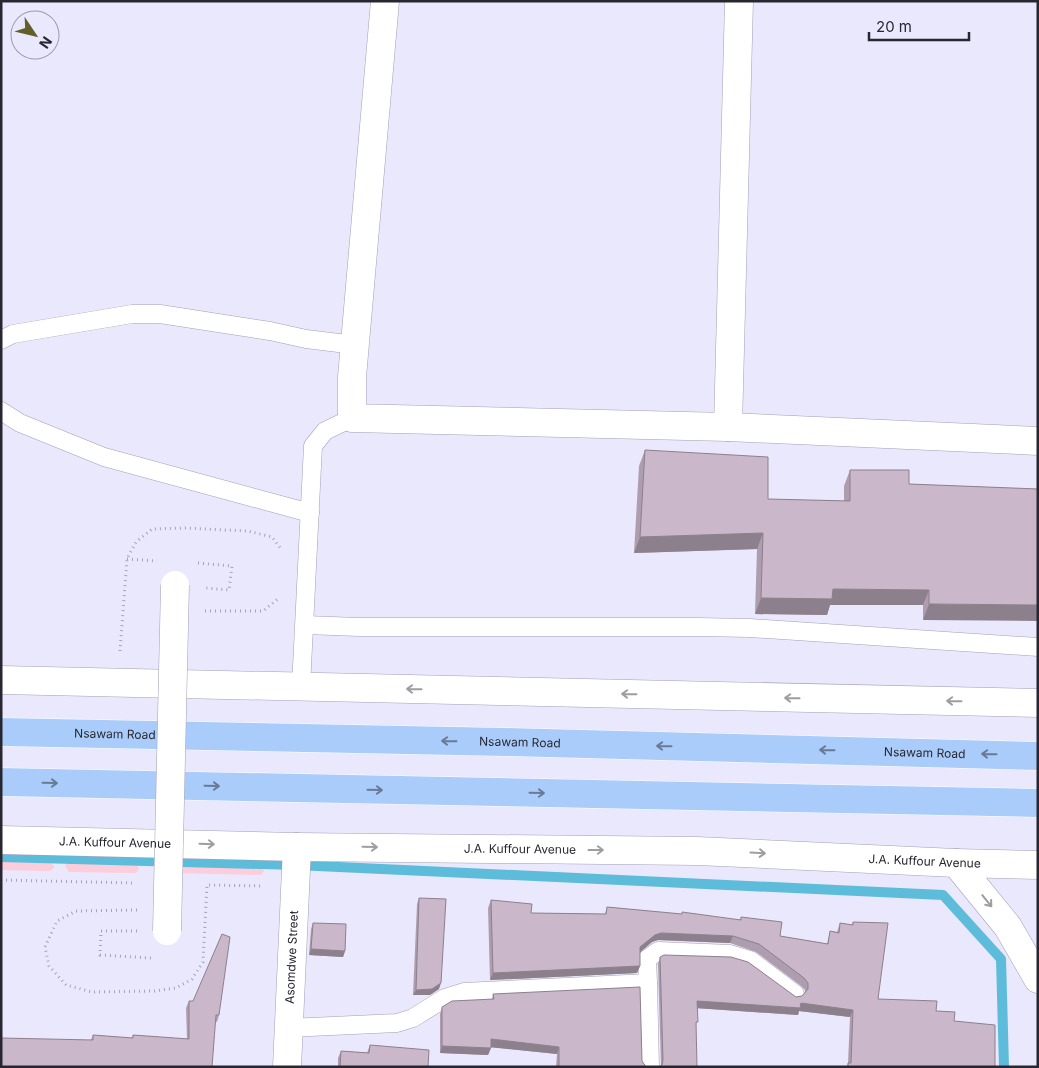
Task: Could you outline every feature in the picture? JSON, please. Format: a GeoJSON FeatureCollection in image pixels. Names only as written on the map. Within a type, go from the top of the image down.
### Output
{"type":"FeatureCollection","features":[{"type":"Feature","properties":{"kind":"highway","name":"Nsawam Road"},"geometry":{"type":"LineString","coordinates":[[1,732],[1038,756]]}},
{"type":"Feature","properties":{"kind":"highway"},"geometry":{"type":"LineString","coordinates":[[1,782],[1038,803]]}},
{"type":"Feature","properties":{"kind":"street"},"geometry":{"type":"LineString","coordinates":[[386,1],[352,377],[352,418],[728,427],[1038,441]]}},
{"type":"Feature","properties":{"kind":"street"},"geometry":{"type":"LineString","coordinates":[[728,427],[738,1]]}},
{"type":"Feature","properties":{"kind":"street"},"geometry":{"type":"LineString","coordinates":[[167,931],[175,585]]}},
{"type":"Feature","properties":{"kind":"street"},"geometry":{"type":"LineString","coordinates":[[1,680],[1038,703]]}},
{"type":"Feature","properties":{"kind":"street","name":"J.A. Kuffour Avenue"},"geometry":{"type":"LineString","coordinates":[[1,840],[697,851],[1038,865]]}},
{"type":"Feature","properties":{"kind":"street","name":"Asomdwe Street"},"geometry":{"type":"LineString","coordinates":[[287,1067],[297,846]]}},
{"type":"Feature","properties":{"kind":"street"},"geometry":{"type":"LineString","coordinates":[[956,863],[1008,927],[1038,979]]}},
{"type":"Feature","properties":{"kind":"lane"},"geometry":{"type":"LineString","coordinates":[[1,340],[14,334],[132,314],[160,314],[270,331],[306,339],[355,345]]}},
{"type":"Feature","properties":{"kind":"lane"},"geometry":{"type":"LineString","coordinates":[[1,411],[20,423],[104,457],[310,513]]}},
{"type":"Feature","properties":{"kind":"lane"},"geometry":{"type":"LineString","coordinates":[[301,687],[313,446],[325,431],[352,418]]}},
{"type":"Feature","properties":{"kind":"lane"},"geometry":{"type":"LineString","coordinates":[[305,625],[359,628],[750,628],[1038,647]]}},
{"type":"Feature","properties":{"kind":"lane"},"geometry":{"type":"LineString","coordinates":[[650,1067],[647,959],[658,951],[730,954],[750,960],[795,994]]}},
{"type":"Feature","properties":{"kind":"lane"},"geometry":{"type":"LineString","coordinates":[[288,1028],[397,1023],[413,1018],[445,998],[464,992],[648,983]]}},
{"type":"Feature","properties":{"kind":"path"},"geometry":{"type":"LineString","coordinates":[[127,560],[157,561]]}},
{"type":"Feature","properties":{"kind":"path"},"geometry":{"type":"LineString","coordinates":[[175,585],[229,590],[232,566],[195,563]]}},
{"type":"Feature","properties":{"kind":"path"},"geometry":{"type":"LineString","coordinates":[[1,880],[138,883]]}},
{"type":"Feature","properties":{"kind":"path"},"geometry":{"type":"LineString","coordinates":[[147,958],[100,955],[101,931],[167,931]]}},
{"type":"Feature","properties":{"kind":"shaded area"},"geometry":{"type":"Polygon","coordinates":[[[1,861],[49,861],[54,868],[50,871],[1,870],[1,861]]]}},
{"type":"Feature","properties":{"kind":"shaded area"},"geometry":{"type":"Polygon","coordinates":[[[68,862],[135,863],[139,869],[136,873],[69,872],[65,866],[68,862]]]}},
{"type":"Feature","properties":{"kind":"shaded area"},"geometry":{"type":"Polygon","coordinates":[[[177,865],[261,866],[264,871],[261,875],[177,873],[177,865]]]}},
{"type":"Feature","properties":{"kind":"building"},"geometry":{"type":"Polygon","coordinates":[[[645,450],[768,457],[768,499],[850,501],[850,470],[909,470],[909,484],[1038,489],[1038,605],[929,604],[929,590],[833,589],[832,599],[761,598],[763,533],[640,537],[645,450]]]}},
{"type":"Feature","properties":{"kind":"building"},"geometry":{"type":"Polygon","coordinates":[[[419,898],[446,899],[441,983],[432,989],[416,990],[419,898]]]}},
{"type":"Feature","properties":{"kind":"building"},"geometry":{"type":"Polygon","coordinates":[[[491,900],[532,904],[531,913],[606,914],[607,907],[682,914],[682,912],[741,920],[741,917],[782,922],[780,936],[828,944],[830,931],[839,933],[840,923],[853,925],[853,922],[888,923],[878,999],[937,1001],[936,1011],[955,1012],[954,1021],[995,1025],[995,1067],[848,1067],[848,1063],[851,1063],[853,1010],[801,1003],[800,1008],[697,1001],[697,1067],[659,1067],[662,1065],[663,1060],[660,957],[664,955],[731,957],[748,962],[796,997],[802,996],[808,989],[808,983],[759,944],[733,936],[661,933],[655,935],[640,947],[640,966],[493,973],[491,900]]]}},
{"type":"Feature","properties":{"kind":"building"},"geometry":{"type":"Polygon","coordinates":[[[313,923],[346,924],[345,951],[311,949],[313,923]]]}},
{"type":"Feature","properties":{"kind":"building"},"geometry":{"type":"Polygon","coordinates":[[[222,934],[230,937],[219,1015],[216,1015],[212,1067],[1,1067],[1,1038],[93,1040],[93,1035],[133,1038],[133,1035],[189,1039],[189,1001],[193,1001],[222,934]]]}},
{"type":"Feature","properties":{"kind":"building"},"geometry":{"type":"Polygon","coordinates":[[[640,987],[642,1061],[646,1067],[559,1067],[559,1047],[491,1039],[491,1048],[442,1046],[442,1007],[452,1001],[494,999],[493,994],[640,987]]]}},
{"type":"Feature","properties":{"kind":"building"},"geometry":{"type":"Polygon","coordinates":[[[370,1045],[429,1050],[428,1067],[340,1067],[341,1051],[369,1053],[370,1045]]]}},
{"type":"Feature","properties":{"kind":"waterway"},"geometry":{"type":"LineString","coordinates":[[1,857],[296,865],[943,895],[1001,959],[1004,1067]]}}]}
